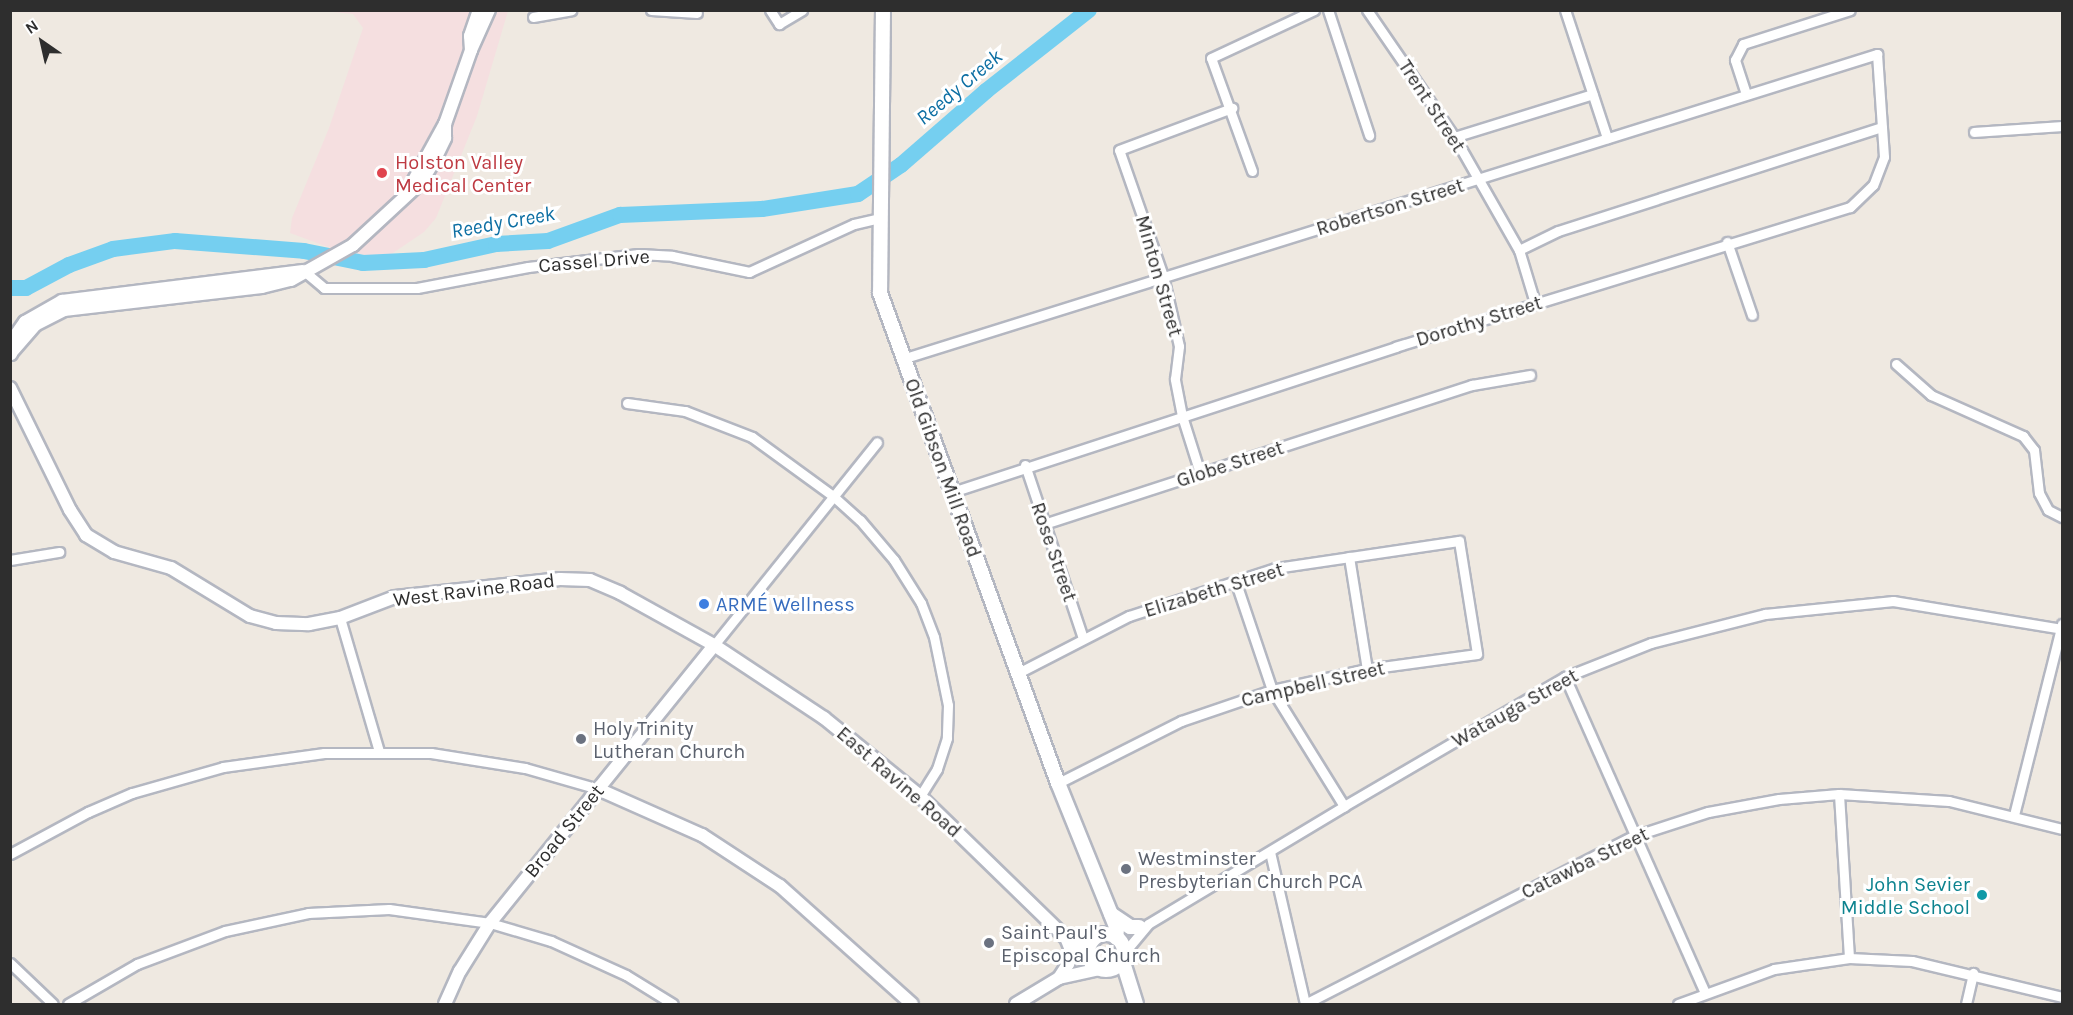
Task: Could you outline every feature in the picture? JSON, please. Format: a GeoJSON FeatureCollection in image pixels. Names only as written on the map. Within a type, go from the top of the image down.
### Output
{"type":"FeatureCollection","features":[{"type":"Feature","properties":{"kind":"main road","name":"Old Gibson Mill Road"},"geometry":{"type":"LineString","coordinates":[[883,10],[880,293],[902,359],[953,492],[1058,783],[1106,908],[1117,929],[1117,938],[1123,956]]}},
{"type":"Feature","properties":{"kind":"main road"},"geometry":{"type":"LineString","coordinates":[[1134,998],[1103,970],[1092,945],[1106,908],[1120,922],[1144,926]]}},
{"type":"Feature","properties":{"kind":"main road"},"geometry":{"type":"LineString","coordinates":[[1092,945],[1117,938]]}},
{"type":"Feature","properties":{"kind":"main road"},"geometry":{"type":"LineString","coordinates":[[1103,970],[1123,956],[1134,998]]}},
{"type":"Feature","properties":{"kind":"street"},"geometry":{"type":"LineString","coordinates":[[471,50],[470,36],[479,10]]}},
{"type":"Feature","properties":{"kind":"street"},"geometry":{"type":"LineString","coordinates":[[10,354],[14,339],[25,322],[62,301],[308,269],[353,246],[407,194],[445,124],[471,50],[489,10]]}},
{"type":"Feature","properties":{"kind":"street"},"geometry":{"type":"LineString","coordinates":[[533,16],[571,10]]}},
{"type":"Feature","properties":{"kind":"street"},"geometry":{"type":"LineString","coordinates":[[651,10],[697,13]]}},
{"type":"Feature","properties":{"kind":"street"},"geometry":{"type":"LineString","coordinates":[[770,10],[779,24],[802,10]]}},
{"type":"Feature","properties":{"kind":"street"},"geometry":{"type":"LineString","coordinates":[[1252,171],[1232,108],[1211,58],[1314,10]]}},
{"type":"Feature","properties":{"kind":"street"},"geometry":{"type":"LineString","coordinates":[[1328,10],[1369,135]]}},
{"type":"Feature","properties":{"kind":"street","name":"Trent Street"},"geometry":{"type":"LineString","coordinates":[[1367,10],[1454,137],[1519,250],[1535,303]]}},
{"type":"Feature","properties":{"kind":"street"},"geometry":{"type":"LineString","coordinates":[[1565,10],[1607,138]]}},
{"type":"Feature","properties":{"kind":"street"},"geometry":{"type":"LineString","coordinates":[[1746,94],[1735,60],[1743,44],[1850,10]]}},
{"type":"Feature","properties":{"kind":"street","name":"Robertson Street"},"geometry":{"type":"LineString","coordinates":[[902,359],[1163,276],[1478,181],[1607,138],[1877,54]]}},
{"type":"Feature","properties":{"kind":"street","name":"Dorothy Street"},"geometry":{"type":"LineString","coordinates":[[953,492],[1025,465],[1727,242],[1850,207],[1873,185],[1884,156],[1877,54]]}},
{"type":"Feature","properties":{"kind":"street"},"geometry":{"type":"LineString","coordinates":[[1454,137],[1593,94]]}},
{"type":"Feature","properties":{"kind":"street","name":"Minton Street"},"geometry":{"type":"LineString","coordinates":[[1200,473],[1182,416],[1175,379],[1179,346],[1163,276],[1119,150],[1232,108]]}},
{"type":"Feature","properties":{"kind":"street"},"geometry":{"type":"LineString","coordinates":[[1974,132],[2062,126]]}},
{"type":"Feature","properties":{"kind":"street"},"geometry":{"type":"LineString","coordinates":[[1519,250],[1558,231],[1882,127]]}},
{"type":"Feature","properties":{"kind":"street","name":"Cassel Drive"},"geometry":{"type":"LineString","coordinates":[[308,269],[324,288],[417,288],[536,266],[638,254],[672,256],[749,272],[880,211]]}},
{"type":"Feature","properties":{"kind":"street"},"geometry":{"type":"LineString","coordinates":[[1727,242],[1752,315]]}},
{"type":"Feature","properties":{"kind":"street"},"geometry":{"type":"LineString","coordinates":[[1896,364],[1931,395],[2023,436],[2034,450],[2039,493],[2048,510],[2062,517]]}},
{"type":"Feature","properties":{"kind":"street","name":"Globe Street"},"geometry":{"type":"LineString","coordinates":[[1044,524],[1416,406],[1472,385],[1530,375]]}},
{"type":"Feature","properties":{"kind":"street","name":"West Ravine Road"},"geometry":{"type":"LineString","coordinates":[[10,388],[70,510],[86,535],[98,544],[171,568],[250,616],[292,624],[340,618],[395,597],[575,578],[620,593],[714,645]]}},
{"type":"Feature","properties":{"kind":"street"},"geometry":{"type":"LineString","coordinates":[[627,403],[685,411],[720,422],[752,437],[833,496],[860,520],[894,560],[921,603],[934,637],[947,694],[947,738],[937,769],[920,796]]}},
{"type":"Feature","properties":{"kind":"street","name":"Broad Street"},"geometry":{"type":"LineString","coordinates":[[446,1005],[464,963],[490,922],[877,442]]}},
{"type":"Feature","properties":{"kind":"street","name":"Rose Street"},"geometry":{"type":"LineString","coordinates":[[1025,465],[1083,638]]}},
{"type":"Feature","properties":{"kind":"street","name":"Elizabeth Street"},"geometry":{"type":"LineString","coordinates":[[1018,673],[1129,616],[1236,583],[1276,568],[1459,541],[1477,654]]}},
{"type":"Feature","properties":{"kind":"street"},"geometry":{"type":"LineString","coordinates":[[10,560],[59,552]]}},
{"type":"Feature","properties":{"kind":"street"},"geometry":{"type":"LineString","coordinates":[[1348,557],[1367,669]]}},
{"type":"Feature","properties":{"kind":"street"},"geometry":{"type":"LineString","coordinates":[[1236,583],[1272,690],[1344,806]]}},
{"type":"Feature","properties":{"kind":"street","name":"Watauga Street"},"geometry":{"type":"LineString","coordinates":[[1117,938],[1144,926],[1565,677],[1652,643],[1764,614],[1881,603],[2062,627]]}},
{"type":"Feature","properties":{"kind":"street"},"geometry":{"type":"LineString","coordinates":[[340,618],[379,751]]}},
{"type":"Feature","properties":{"kind":"street"},"geometry":{"type":"LineString","coordinates":[[2014,815],[2062,627]]}},
{"type":"Feature","properties":{"kind":"street","name":"East Ravine Road"},"geometry":{"type":"LineString","coordinates":[[714,645],[824,718],[920,796],[1067,939]]}},
{"type":"Feature","properties":{"kind":"street","name":"Campbell Street"},"geometry":{"type":"LineString","coordinates":[[1058,783],[1181,721],[1272,690],[1367,669],[1477,654]]}},
{"type":"Feature","properties":{"kind":"street"},"geometry":{"type":"LineString","coordinates":[[1565,677],[1705,993]]}},
{"type":"Feature","properties":{"kind":"street"},"geometry":{"type":"LineString","coordinates":[[10,854],[88,812],[185,777],[270,759],[379,751],[485,761],[598,789],[702,835],[780,886],[912,1005]]}},
{"type":"Feature","properties":{"kind":"street"},"geometry":{"type":"LineString","coordinates":[[1839,794],[1850,958]]}},
{"type":"Feature","properties":{"kind":"street","name":"Catawba Street"},"geometry":{"type":"LineString","coordinates":[[1305,1005],[1634,836],[1708,812],[1779,799],[1839,794],[1949,801],[2062,828]]}},
{"type":"Feature","properties":{"kind":"street"},"geometry":{"type":"LineString","coordinates":[[1270,852],[1305,1005]]}},
{"type":"Feature","properties":{"kind":"street"},"geometry":{"type":"LineString","coordinates":[[69,1005],[166,951],[225,931],[281,917],[389,909],[490,922],[592,958],[673,1005]]}},
{"type":"Feature","properties":{"kind":"street","name":"Watauga Street"},"geometry":{"type":"LineString","coordinates":[[1123,956],[1144,926]]}},
{"type":"Feature","properties":{"kind":"street"},"geometry":{"type":"LineString","coordinates":[[1067,939],[1092,945]]}},
{"type":"Feature","properties":{"kind":"street"},"geometry":{"type":"LineString","coordinates":[[1059,978],[1071,950],[1067,939]]}},
{"type":"Feature","properties":{"kind":"street"},"geometry":{"type":"LineString","coordinates":[[1016,1005],[1059,978],[1092,945]]}},
{"type":"Feature","properties":{"kind":"street"},"geometry":{"type":"LineString","coordinates":[[1678,1005],[1774,969],[1850,958],[1912,961],[1973,973],[2062,996]]}},
{"type":"Feature","properties":{"kind":"street"},"geometry":{"type":"LineString","coordinates":[[10,963],[53,1005]]}},
{"type":"Feature","properties":{"kind":"street"},"geometry":{"type":"LineString","coordinates":[[1059,978],[1103,970]]}},
{"type":"Feature","properties":{"kind":"street"},"geometry":{"type":"LineString","coordinates":[[1966,1005],[1973,973]]}},
{"type":"Feature","properties":{"kind":"shaded area","name":"Holston Valley Medical Center"},"geometry":{"type":"Polygon","coordinates":[[[323,11],[508,11],[477,116],[436,218],[424,232],[390,255],[374,257],[328,247],[290,233],[292,218],[329,128],[363,28],[353,14],[323,11]]]}},
{"type":"Feature","properties":{"kind":"waterway","name":"Reedy Creek"},"geometry":{"type":"LineString","coordinates":[[10,288],[26,288],[69,265],[113,249],[175,241],[304,251],[363,263],[424,260],[496,244],[548,241],[620,215],[762,209],[858,194],[901,165],[986,91],[1089,10]]}},
{"type":"Feature","properties":{"kind":"place","name":"Holston Valley Medical Center"},"geometry":{"type":"Point","coordinates":[382,173]}},
{"type":"Feature","properties":{"kind":"place","name":"ARMÉ Wellness"},"geometry":{"type":"Point","coordinates":[704,604]}},
{"type":"Feature","properties":{"kind":"place","name":"Holy Trinity Lutheran Church"},"geometry":{"type":"Point","coordinates":[581,739]}},
{"type":"Feature","properties":{"kind":"place","name":"Westminster Presbyterian Church PCA"},"geometry":{"type":"Point","coordinates":[1126,869]}},
{"type":"Feature","properties":{"kind":"place","name":"John Sevier Middle School"},"geometry":{"type":"Point","coordinates":[1982,895]}},
{"type":"Feature","properties":{"kind":"place","name":"Saint Paul's Episcopal Church"},"geometry":{"type":"Point","coordinates":[989,943]}}]}
